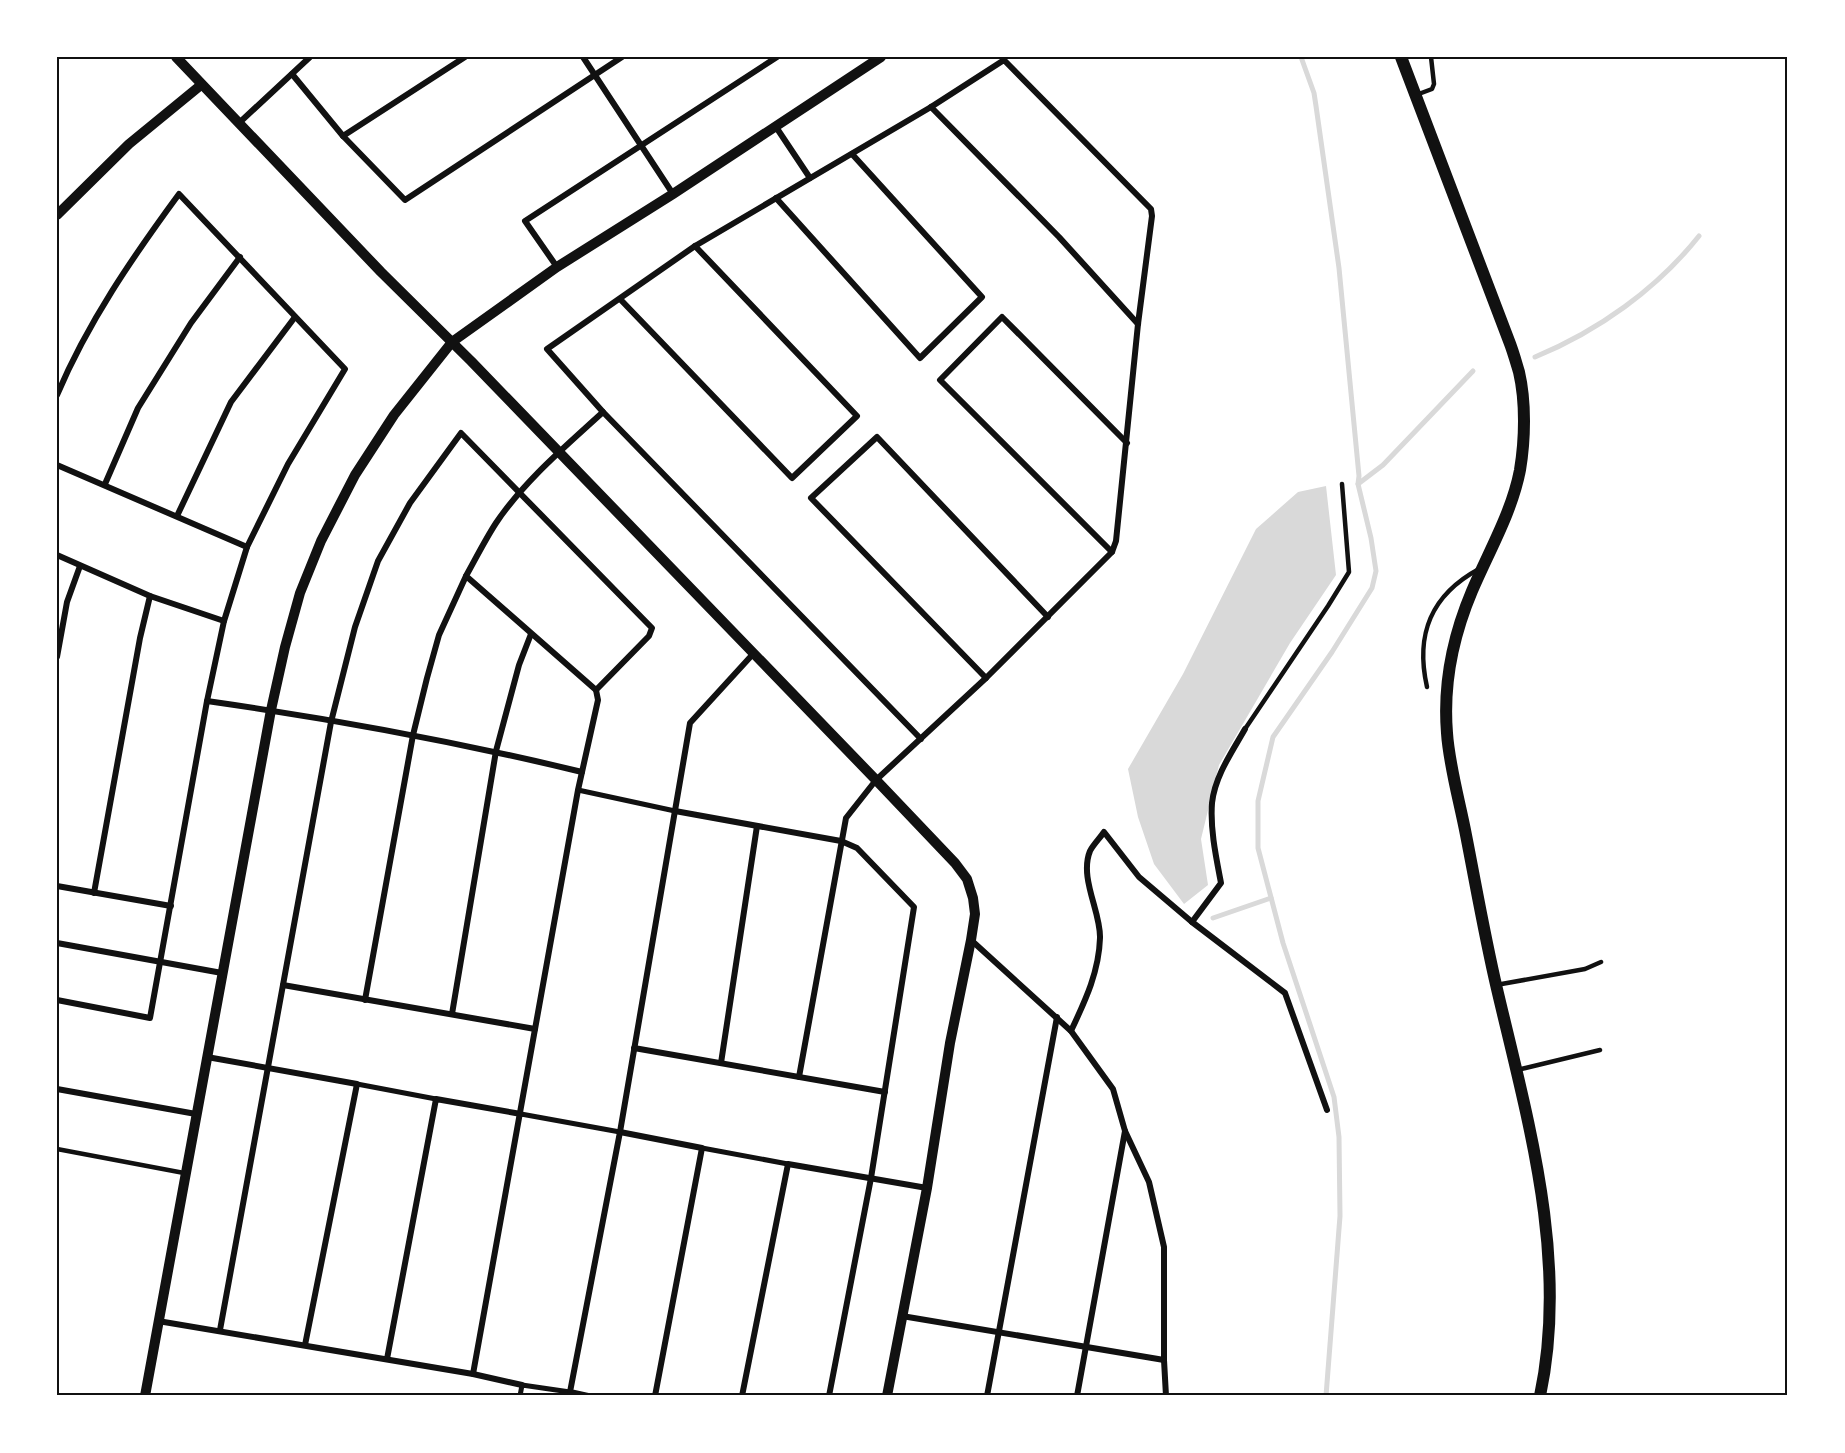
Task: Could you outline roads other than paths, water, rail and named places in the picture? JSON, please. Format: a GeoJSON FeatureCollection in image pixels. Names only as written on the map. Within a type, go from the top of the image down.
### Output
{"type":"FeatureCollection","features":[{"type":"Feature","properties":{"kind":"main road"},"geometry":{"type":"LineString","coordinates":[[1401,57],[1506,331],[1520,375],[1523,436],[1520,471],[1507,510],[1459,626],[1446,686],[1447,735],[1496,985],[1538,1171],[1547,1232],[1549,1311],[1545,1370],[1540,1396]]}},
{"type":"Feature","properties":{"kind":"street"},"geometry":{"type":"LineString","coordinates":[[176,57],[876,780],[955,863],[967,879],[975,914],[971,940],[950,1043],[927,1188],[887,1396]]}},
{"type":"Feature","properties":{"kind":"street"},"geometry":{"type":"LineString","coordinates":[[239,123],[310,57]]}},
{"type":"Feature","properties":{"kind":"street"},"geometry":{"type":"LineString","coordinates":[[343,136],[465,57]]}},
{"type":"Feature","properties":{"kind":"street"},"geometry":{"type":"LineString","coordinates":[[583,57],[673,194]]}},
{"type":"Feature","properties":{"kind":"street"},"geometry":{"type":"LineString","coordinates":[[292,74],[343,136],[405,200],[622,57]]}},
{"type":"Feature","properties":{"kind":"street"},"geometry":{"type":"LineString","coordinates":[[557,267],[525,221],[777,57]]}},
{"type":"Feature","properties":{"kind":"street"},"geometry":{"type":"LineString","coordinates":[[145,1396],[271,710],[285,647],[300,593],[321,541],[355,475],[394,415],[452,342],[557,267],[673,194],[881,57]]}},
{"type":"Feature","properties":{"kind":"street"},"geometry":{"type":"LineString","coordinates":[[799,1077],[846,818],[876,780],[921,739],[986,678],[1048,617],[1112,552],[1116,541],[1151,209],[1004,60],[852,154],[695,246],[546,349],[603,412],[921,739]]}},
{"type":"Feature","properties":{"kind":"street"},"geometry":{"type":"LineString","coordinates":[[57,215],[129,144],[201,85]]}},
{"type":"Feature","properties":{"kind":"street"},"geometry":{"type":"LineString","coordinates":[[931,106],[1059,237],[1138,324]]}},
{"type":"Feature","properties":{"kind":"street"},"geometry":{"type":"LineString","coordinates":[[776,127],[810,178]]}},
{"type":"Feature","properties":{"kind":"street"},"geometry":{"type":"LineString","coordinates":[[776,198],[920,358],[982,297],[852,154]]}},
{"type":"Feature","properties":{"kind":"street"},"geometry":{"type":"LineString","coordinates":[[57,395],[98,312],[131,260],[179,194],[345,369],[288,464],[247,547],[224,621],[207,701],[150,1018],[57,1000]]}},
{"type":"Feature","properties":{"kind":"street"},"geometry":{"type":"LineString","coordinates":[[620,299],[792,478],[857,416],[695,246]]}},
{"type":"Feature","properties":{"kind":"street"},"geometry":{"type":"LineString","coordinates":[[105,484],[138,408],[191,323],[240,257]]}},
{"type":"Feature","properties":{"kind":"street"},"geometry":{"type":"LineString","coordinates":[[177,516],[231,402],[295,317]]}},
{"type":"Feature","properties":{"kind":"street"},"geometry":{"type":"LineString","coordinates":[[1112,552],[940,380],[1002,317],[1127,443]]}},
{"type":"Feature","properties":{"kind":"street"},"geometry":{"type":"LineString","coordinates":[[365,1000],[413,735],[439,635],[466,576],[497,522],[520,493],[559,452],[603,412]]}},
{"type":"Feature","properties":{"kind":"street"},"geometry":{"type":"LineString","coordinates":[[220,1330],[331,722],[355,627],[378,561],[410,502],[461,433],[652,628],[649,636],[596,690]]}},
{"type":"Feature","properties":{"kind":"street"},"geometry":{"type":"LineString","coordinates":[[986,678],[811,498],[877,437],[1048,617]]}},
{"type":"Feature","properties":{"kind":"street"},"geometry":{"type":"LineString","coordinates":[[57,465],[247,547]]}},
{"type":"Feature","properties":{"kind":"street"},"geometry":{"type":"LineString","coordinates":[[57,555],[150,596],[224,621]]}},
{"type":"Feature","properties":{"kind":"street"},"geometry":{"type":"LineString","coordinates":[[57,657],[67,602],[80,566]]}},
{"type":"Feature","properties":{"kind":"street"},"geometry":{"type":"LineString","coordinates":[[466,576],[596,690],[598,700],[578,790],[472,1374]]}},
{"type":"Feature","properties":{"kind":"street"},"geometry":{"type":"LineString","coordinates":[[94,893],[140,638],[150,596]]}},
{"type":"Feature","properties":{"kind":"street"},"geometry":{"type":"LineString","coordinates":[[452,1014],[495,751],[519,664],[531,634]]}},
{"type":"Feature","properties":{"kind":"street"},"geometry":{"type":"LineString","coordinates":[[570,1392],[620,1132],[690,723],[753,654]]}},
{"type":"Feature","properties":{"kind":"street"},"geometry":{"type":"LineString","coordinates":[[207,701],[413,735],[495,751],[582,772]]}},
{"type":"Feature","properties":{"kind":"street"},"geometry":{"type":"LineString","coordinates":[[1192,922],[1221,883],[1213,844],[1212,802],[1224,764],[1245,729]]}},
{"type":"Feature","properties":{"kind":"street"},"geometry":{"type":"LineString","coordinates":[[578,790],[841,842],[857,848],[914,908],[871,1178],[829,1396]]}},
{"type":"Feature","properties":{"kind":"street"},"geometry":{"type":"LineString","coordinates":[[721,1063],[757,826]]}},
{"type":"Feature","properties":{"kind":"street"},"geometry":{"type":"LineString","coordinates":[[1071,1031],[1099,962],[1100,935],[1090,890],[1088,866],[1090,852],[1104,832],[1139,877],[1192,922],[1285,993],[1327,1110]]}},
{"type":"Feature","properties":{"kind":"street"},"geometry":{"type":"LineString","coordinates":[[57,886],[171,906]]}},
{"type":"Feature","properties":{"kind":"street"},"geometry":{"type":"LineString","coordinates":[[971,940],[1071,1031],[1113,1089],[1125,1131],[1149,1182],[1164,1248],[1166,1396]]}},
{"type":"Feature","properties":{"kind":"street"},"geometry":{"type":"LineString","coordinates":[[57,943],[222,973]]}},
{"type":"Feature","properties":{"kind":"street"},"geometry":{"type":"LineString","coordinates":[[283,985],[535,1029]]}},
{"type":"Feature","properties":{"kind":"street"},"geometry":{"type":"LineString","coordinates":[[987,1396],[1057,1017]]}},
{"type":"Feature","properties":{"kind":"street"},"geometry":{"type":"LineString","coordinates":[[634,1048],[885,1092]]}},
{"type":"Feature","properties":{"kind":"street"},"geometry":{"type":"LineString","coordinates":[[207,1057],[927,1188]]}},
{"type":"Feature","properties":{"kind":"street"},"geometry":{"type":"LineString","coordinates":[[305,1345],[357,1084]]}},
{"type":"Feature","properties":{"kind":"street"},"geometry":{"type":"LineString","coordinates":[[57,1089],[196,1114]]}},
{"type":"Feature","properties":{"kind":"street"},"geometry":{"type":"LineString","coordinates":[[387,1359],[436,1099]]}},
{"type":"Feature","properties":{"kind":"street"},"geometry":{"type":"LineString","coordinates":[[1077,1396],[1125,1131]]}},
{"type":"Feature","properties":{"kind":"street"},"geometry":{"type":"LineString","coordinates":[[655,1396],[702,1148]]}},
{"type":"Feature","properties":{"kind":"street"},"geometry":{"type":"LineString","coordinates":[[742,1396],[788,1164]]}},
{"type":"Feature","properties":{"kind":"street"},"geometry":{"type":"LineString","coordinates":[[902,1316],[1164,1360]]}},
{"type":"Feature","properties":{"kind":"street"},"geometry":{"type":"LineString","coordinates":[[158,1321],[387,1359],[588,1396]]}},
{"type":"Feature","properties":{"kind":"street"},"geometry":{"type":"LineString","coordinates":[[520,1396],[522,1385]]}},
{"type":"Feature","properties":{"kind":"lane"},"geometry":{"type":"LineString","coordinates":[[1416,95],[1432,89],[1434,84],[1431,57]]}},
{"type":"Feature","properties":{"kind":"lane"},"geometry":{"type":"LineString","coordinates":[[1245,729],[1349,572],[1342,484]]}},
{"type":"Feature","properties":{"kind":"lane"},"geometry":{"type":"LineString","coordinates":[[1427,687],[1423,670],[1423,644],[1430,616],[1444,595],[1460,579],[1484,566]]}},
{"type":"Feature","properties":{"kind":"lane"},"geometry":{"type":"LineString","coordinates":[[1496,985],[1585,969],[1601,962]]}},
{"type":"Feature","properties":{"kind":"lane"},"geometry":{"type":"LineString","coordinates":[[1517,1070],[1600,1050]]}},
{"type":"Feature","properties":{"kind":"lane"},"geometry":{"type":"LineString","coordinates":[[57,1149],[186,1174]]}},
{"type":"Feature","properties":{"kind":"waterway"},"geometry":{"type":"LineString","coordinates":[[1301,57],[1314,93],[1316,106],[1339,268],[1358,484],[1376,571],[1372,588],[1332,652],[1273,737],[1258,801],[1258,848],[1283,943],[1334,1097],[1339,1137],[1340,1216],[1326,1396]]}},
{"type":"Feature","properties":{"kind":"waterway"},"geometry":{"type":"LineString","coordinates":[[1535,357],[1581,335],[1625,307],[1665,274],[1699,236]]}},
{"type":"Feature","properties":{"kind":"waterway"},"geometry":{"type":"LineString","coordinates":[[1358,484],[1383,465],[1473,371]]}},
{"type":"Feature","properties":{"kind":"waterway"},"geometry":{"type":"LineString","coordinates":[[1213,918],[1271,898]]}}]}
